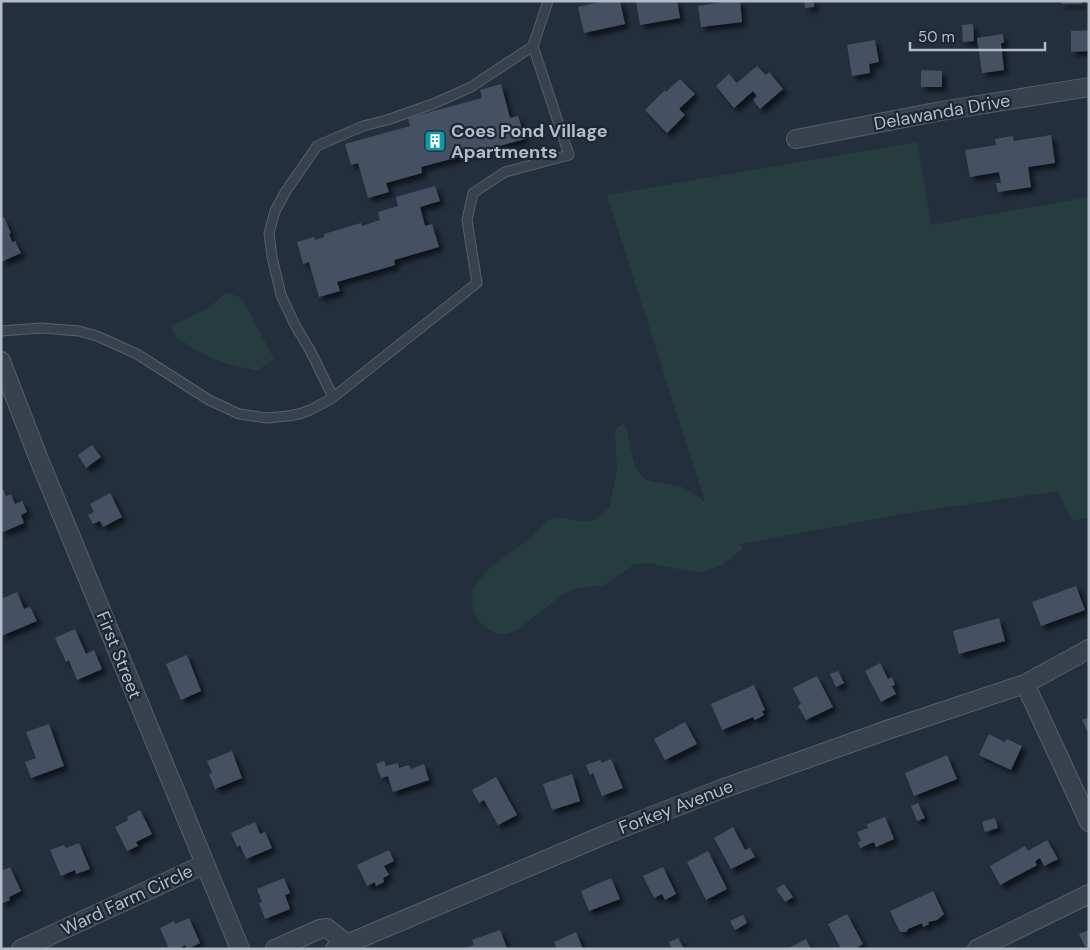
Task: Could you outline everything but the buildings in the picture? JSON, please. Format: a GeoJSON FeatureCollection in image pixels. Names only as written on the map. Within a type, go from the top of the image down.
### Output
{"type":"FeatureCollection","features":[{"type":"Feature","properties":{"kind":"street","name":"Delawanda Drive"},"geometry":{"type":"LineString","coordinates":[[796,138],[940,111],[1089,87]]}},
{"type":"Feature","properties":{"kind":"street","name":"First Street"},"geometry":{"type":"LineString","coordinates":[[1,361],[118,655],[240,949]]}},
{"type":"Feature","properties":{"kind":"street","name":"Forkey Avenue"},"geometry":{"type":"LineString","coordinates":[[341,946],[369,943],[609,833],[719,790],[887,730],[1025,684],[1089,649]]}},
{"type":"Feature","properties":{"kind":"street"},"geometry":{"type":"LineString","coordinates":[[1025,684],[1089,822]]}},
{"type":"Feature","properties":{"kind":"street","name":"Ward Farm Circle"},"geometry":{"type":"LineString","coordinates":[[22,949],[205,864]]}},
{"type":"Feature","properties":{"kind":"street"},"geometry":{"type":"LineString","coordinates":[[977,949],[1089,894]]}},
{"type":"Feature","properties":{"kind":"street"},"geometry":{"type":"LineString","coordinates":[[275,949],[320,929],[327,928],[341,946]]}},
{"type":"Feature","properties":{"kind":"lane"},"geometry":{"type":"LineString","coordinates":[[1,331],[41,328],[98,336],[137,354],[208,400],[239,414],[267,418],[288,416],[310,410],[332,397],[477,283],[467,220],[473,193],[505,172],[568,155],[533,46],[548,1]]}},
{"type":"Feature","properties":{"kind":"lane"},"geometry":{"type":"LineString","coordinates":[[332,397],[281,295],[272,256],[269,233],[275,211],[286,191],[317,146],[363,126],[433,104],[471,88],[533,46]]}},
{"type":"Feature","properties":{"kind":"green space"},"geometry":{"type":"Polygon","coordinates":[[[917,142],[931,225],[1089,197],[1089,517],[1072,521],[1058,491],[908,513],[740,544],[743,548],[722,565],[704,572],[687,571],[650,563],[635,564],[604,585],[575,589],[565,593],[517,630],[506,634],[497,634],[479,621],[474,612],[473,590],[477,582],[492,566],[524,543],[548,520],[558,517],[584,522],[595,520],[609,508],[617,470],[615,433],[618,427],[624,424],[627,430],[635,465],[641,475],[650,481],[682,487],[705,502],[607,195],[917,142]]]}},
{"type":"Feature","properties":{"kind":"green space"},"geometry":{"type":"Polygon","coordinates":[[[226,292],[242,298],[274,359],[257,371],[225,363],[202,354],[175,336],[171,326],[209,308],[226,292]]]}},
{"type":"Feature","properties":{"kind":"place","name":"Coes Pond Village Apartments"},"geometry":{"type":"Point","coordinates":[435,141]}}]}
